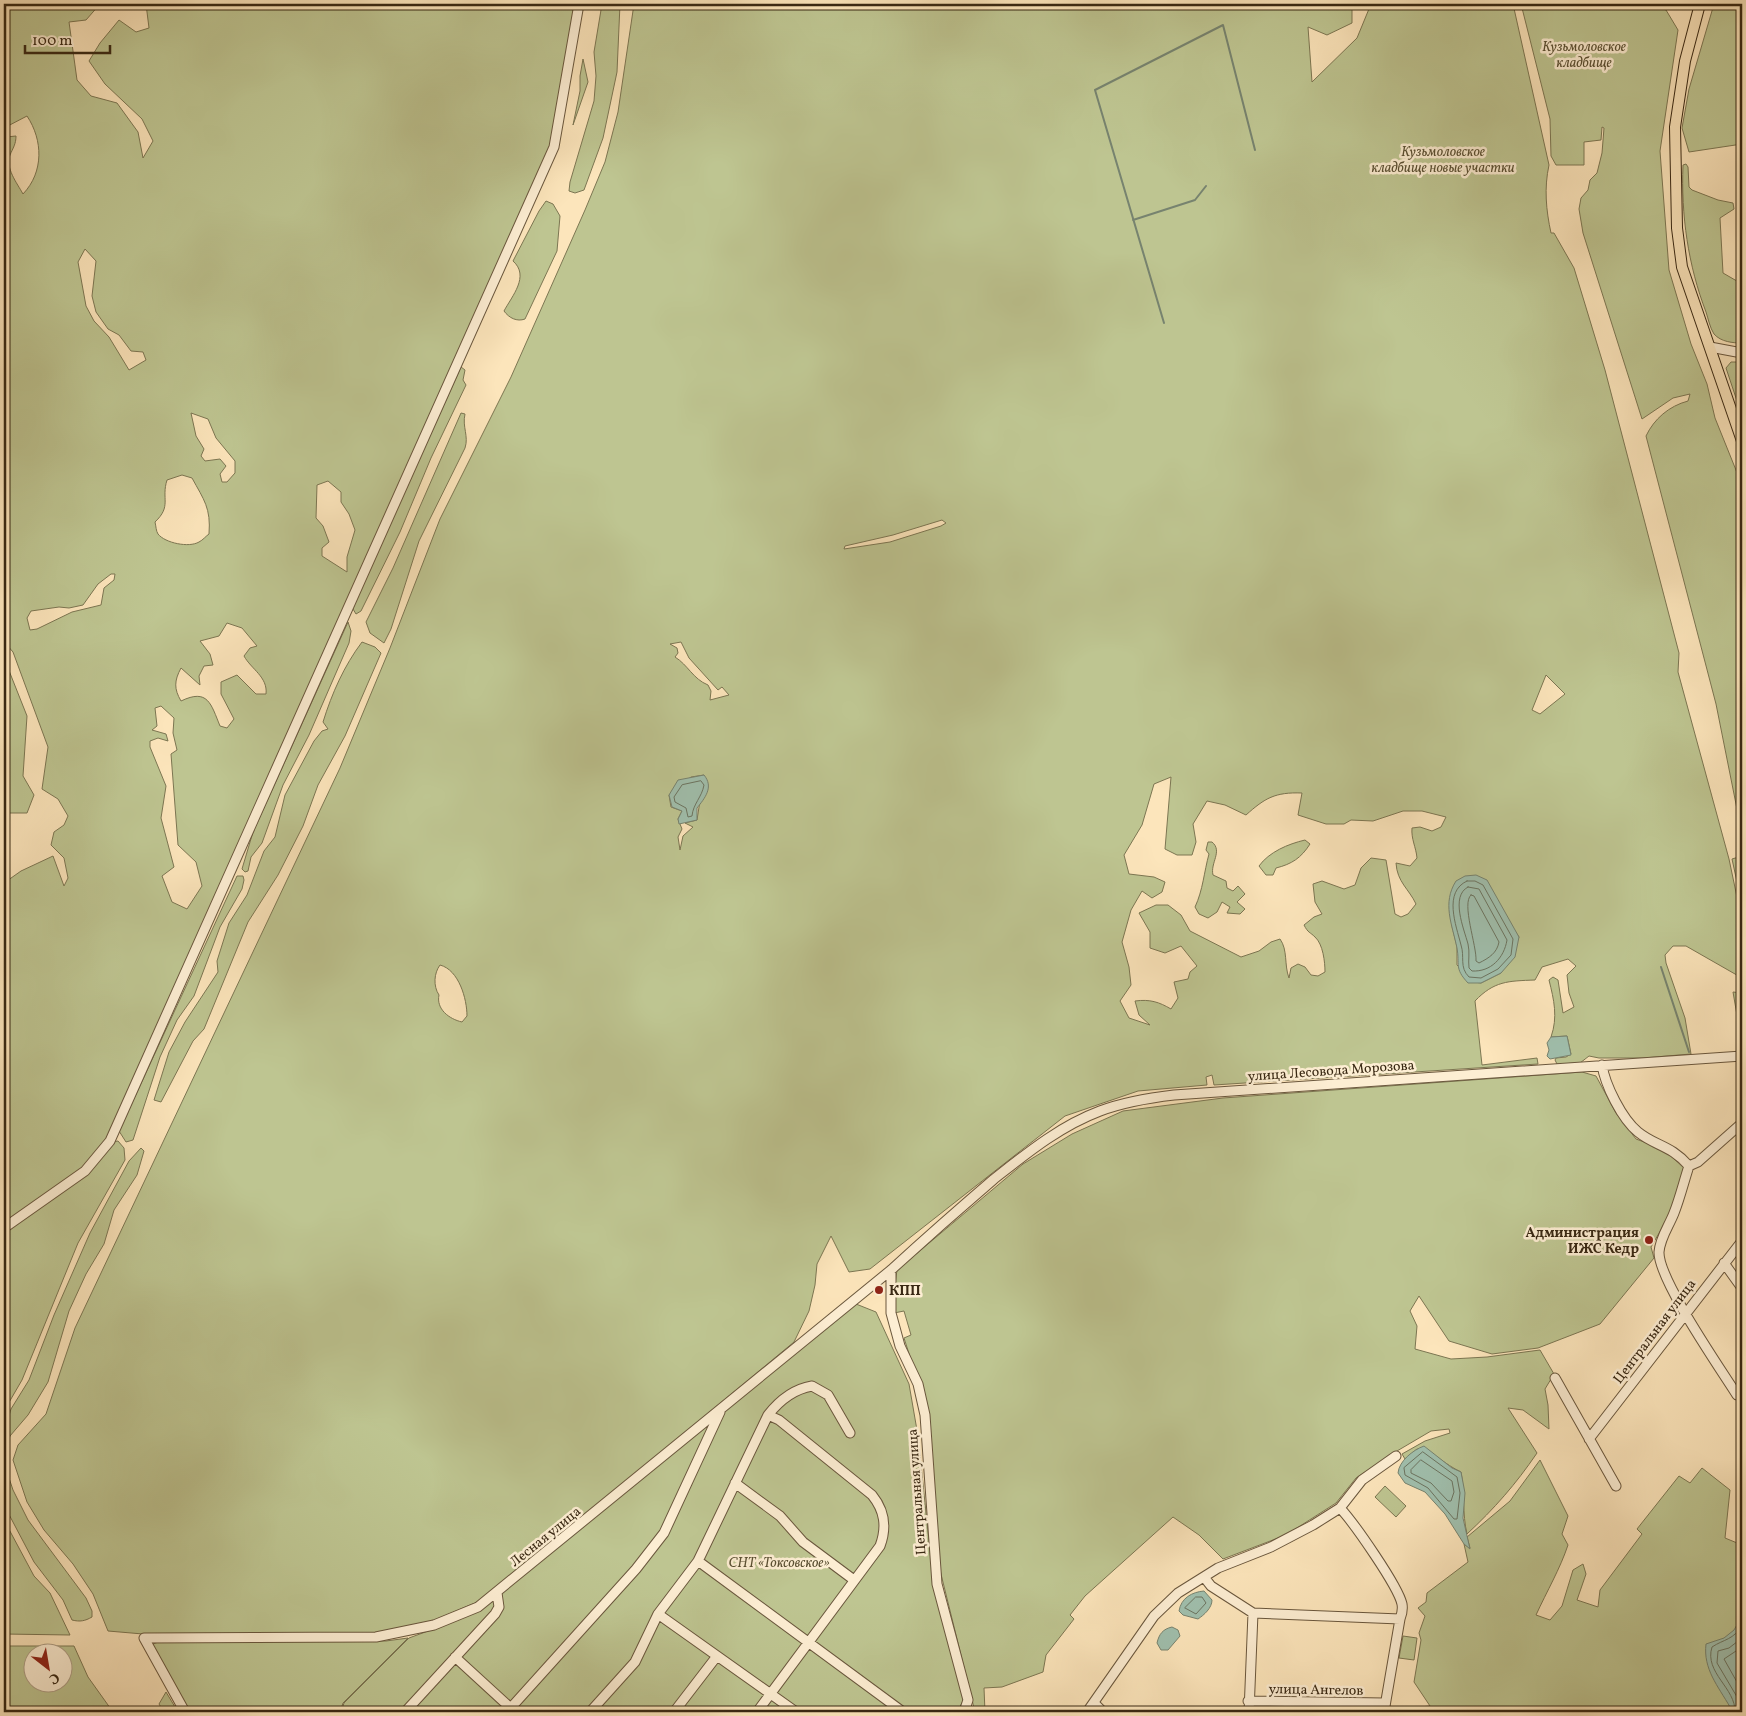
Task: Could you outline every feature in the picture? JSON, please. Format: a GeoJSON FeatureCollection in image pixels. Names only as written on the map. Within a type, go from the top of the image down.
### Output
{"type":"FeatureCollection","features":[{"type":"Feature","properties":{"kind":"main road"},"geometry":{"type":"LineString","coordinates":[[1700,4],[1685,61],[1673,141],[1677,228],[1681,260],[1742,441]]}},
{"type":"Feature","properties":{"kind":"street"},"geometry":{"type":"LineString","coordinates":[[4,1228],[85,1171],[110,1141],[554,147],[579,4]]}},
{"type":"Feature","properties":{"kind":"street"},"geometry":{"type":"LineString","coordinates":[[1710,347],[1742,352]]}},
{"type":"Feature","properties":{"kind":"street","name":"улица Лесовода Морозова"},"geometry":{"type":"LineString","coordinates":[[891,1270],[955,1212],[1030,1150],[1063,1128],[1099,1111],[1137,1099],[1742,1056]]}},
{"type":"Feature","properties":{"kind":"street"},"geometry":{"type":"LineString","coordinates":[[1602,1065],[1608,1086],[1628,1122],[1647,1138],[1672,1150],[1689,1166]]}},
{"type":"Feature","properties":{"kind":"street"},"geometry":{"type":"LineString","coordinates":[[1740,1395],[1686,1312],[1663,1272],[1659,1251],[1689,1166],[1698,1162],[1742,1123]]}},
{"type":"Feature","properties":{"kind":"street","name":"Центральная улица"},"geometry":{"type":"LineString","coordinates":[[1590,1440],[1742,1241]]}},
{"type":"Feature","properties":{"kind":"street"},"geometry":{"type":"LineString","coordinates":[[1724,1263],[1742,1288]]}},
{"type":"Feature","properties":{"kind":"street","name":"Центральная улица"},"geometry":{"type":"LineString","coordinates":[[891,1270],[891,1313],[900,1346],[918,1384],[925,1415],[937,1584],[971,1712]]}},
{"type":"Feature","properties":{"kind":"street","name":"Лесная улица"},"geometry":{"type":"LineString","coordinates":[[185,1712],[144,1638],[376,1637],[406,1632],[442,1622],[478,1607],[498,1593],[891,1270]]}},
{"type":"Feature","properties":{"kind":"street"},"geometry":{"type":"LineString","coordinates":[[1555,1378],[1616,1486]]}},
{"type":"Feature","properties":{"kind":"street"},"geometry":{"type":"LineString","coordinates":[[590,1712],[639,1657],[658,1614],[698,1562],[768,1415],[788,1396],[801,1388],[812,1386],[828,1395],[850,1433]]}},
{"type":"Feature","properties":{"kind":"street"},"geometry":{"type":"LineString","coordinates":[[455,1657],[511,1711],[636,1569],[664,1533],[721,1410]]}},
{"type":"Feature","properties":{"kind":"street"},"geometry":{"type":"LineString","coordinates":[[757,1712],[880,1546],[885,1533],[880,1505],[872,1496],[779,1420],[768,1415]]}},
{"type":"Feature","properties":{"kind":"street"},"geometry":{"type":"LineString","coordinates":[[1087,1712],[1154,1616],[1178,1593],[1218,1568],[1270,1547],[1313,1525],[1340,1508],[1362,1480],[1396,1456]]}},
{"type":"Feature","properties":{"kind":"street"},"geometry":{"type":"LineString","coordinates":[[735,1483],[780,1516],[803,1542],[854,1580]]}},
{"type":"Feature","properties":{"kind":"street"},"geometry":{"type":"LineString","coordinates":[[1340,1508],[1359,1533],[1400,1597],[1403,1610],[1384,1708]]}},
{"type":"Feature","properties":{"kind":"street"},"geometry":{"type":"LineString","coordinates":[[698,1562],[903,1712]]}},
{"type":"Feature","properties":{"kind":"street"},"geometry":{"type":"LineString","coordinates":[[1204,1577],[1211,1586],[1253,1613],[1378,1617],[1400,1620]]}},
{"type":"Feature","properties":{"kind":"street"},"geometry":{"type":"LineString","coordinates":[[406,1712],[495,1614],[500,1600],[498,1593]]}},
{"type":"Feature","properties":{"kind":"street"},"geometry":{"type":"LineString","coordinates":[[1248,1712],[1253,1613]]}},
{"type":"Feature","properties":{"kind":"street"},"geometry":{"type":"LineString","coordinates":[[658,1614],[796,1712]]}},
{"type":"Feature","properties":{"kind":"street"},"geometry":{"type":"LineString","coordinates":[[674,1712],[717,1656]]}},
{"type":"Feature","properties":{"kind":"street"},"geometry":{"type":"LineString","coordinates":[[964,1712],[968,1700]]}},
{"type":"Feature","properties":{"kind":"street","name":"улица Ангелов"},"geometry":{"type":"LineString","coordinates":[[1248,1701],[1384,1708]]}},
{"type":"Feature","properties":{"kind":"street"},"geometry":{"type":"LineString","coordinates":[[1094,1703],[1103,1712]]}},
{"type":"Feature","properties":{"kind":"green space"},"geometry":{"type":"Polygon","coordinates":[[[4,4],[100,4],[86,20],[69,22],[77,80],[91,96],[117,103],[138,132],[143,158],[153,141],[142,119],[105,84],[89,61],[100,43],[119,20],[136,32],[149,28],[146,4],[577,4],[550,148],[109,1140],[84,1170],[4,1226],[4,883],[21,871],[53,856],[64,886],[68,878],[64,858],[51,845],[54,832],[64,825],[68,816],[58,799],[42,789],[48,747],[13,652],[6,644],[4,658],[4,264],[6,264],[4,261],[4,139],[16,136],[9,165],[12,175],[23,194],[35,176],[39,156],[36,135],[27,116],[4,128],[4,4]],[[85,249],[78,262],[86,306],[94,321],[109,337],[129,370],[146,360],[143,352],[131,351],[119,335],[108,329],[96,312],[92,296],[96,261],[85,249]],[[191,413],[196,436],[204,449],[201,456],[205,461],[220,459],[226,466],[220,474],[222,482],[227,482],[235,473],[235,461],[216,438],[208,419],[191,413]],[[182,475],[167,480],[165,507],[155,522],[158,534],[166,540],[177,544],[195,544],[209,534],[208,511],[200,492],[192,478],[182,475]],[[328,481],[317,485],[316,518],[323,526],[329,542],[322,548],[322,556],[347,572],[347,557],[355,530],[349,514],[341,502],[341,492],[328,481]],[[111,574],[98,584],[83,605],[31,611],[27,618],[30,630],[37,629],[72,612],[101,605],[104,588],[114,580],[115,574],[111,574]],[[227,623],[219,636],[200,641],[210,654],[213,665],[204,666],[199,676],[200,685],[181,668],[176,681],[177,693],[181,701],[190,697],[203,697],[211,705],[220,726],[227,728],[234,719],[221,694],[221,682],[237,675],[256,694],[266,694],[262,678],[244,656],[250,648],[257,646],[242,628],[227,623]],[[161,706],[155,708],[157,726],[152,730],[166,734],[168,741],[158,738],[150,741],[150,747],[166,786],[161,818],[174,867],[162,876],[172,902],[187,909],[202,886],[196,862],[178,845],[171,754],[177,750],[173,733],[174,718],[161,706]]]}},
{"type":"Feature","properties":{"kind":"green space"},"geometry":{"type":"Polygon","coordinates":[[[602,4],[620,4],[617,72],[603,138],[584,190],[575,193],[569,191],[570,182],[594,101],[596,76],[594,52],[602,4]]]}},
{"type":"Feature","properties":{"kind":"green space","name":"Кузьмоловское кладбище новые участки"},"geometry":{"type":"Polygon","coordinates":[[[634,4],[1352,4],[1352,23],[1327,35],[1308,27],[1312,82],[1357,38],[1371,4],[1513,4],[1549,165],[1546,199],[1551,233],[1554,233],[1574,268],[1605,370],[1679,653],[1678,672],[1729,859],[1742,921],[1742,978],[1686,946],[1673,946],[1665,955],[1685,1018],[1691,1054],[1643,1058],[1599,1058],[1589,1056],[1580,1063],[1557,1064],[1556,1058],[1566,1057],[1571,1054],[1567,1036],[1551,1037],[1555,1015],[1549,980],[1553,977],[1558,980],[1563,1013],[1574,1007],[1569,993],[1567,975],[1576,966],[1568,959],[1542,967],[1535,980],[1502,983],[1489,989],[1475,1001],[1482,1065],[1537,1058],[1538,1064],[1214,1085],[1212,1075],[1206,1077],[1207,1085],[1138,1091],[1065,1116],[870,1269],[849,1272],[831,1236],[817,1264],[815,1285],[809,1311],[794,1342],[496,1589],[477,1602],[433,1621],[375,1633],[143,1634],[108,1631],[93,1594],[73,1564],[44,1530],[27,1502],[13,1460],[18,1445],[46,1414],[75,1328],[340,768],[390,648],[440,519],[511,377],[585,210],[605,162],[618,112],[634,4]],[[942,520],[893,535],[845,546],[844,549],[890,542],[946,523],[942,520]],[[681,642],[670,644],[677,648],[678,653],[675,657],[698,679],[708,685],[711,691],[710,700],[729,695],[722,687],[718,690],[689,658],[681,642]],[[1546,675],[1532,710],[1540,714],[1565,694],[1546,675]],[[704,775],[691,777],[669,795],[671,807],[682,811],[678,819],[682,829],[678,837],[680,850],[683,836],[693,827],[685,823],[697,820],[704,775]],[[1171,777],[1154,784],[1142,825],[1124,855],[1129,874],[1154,877],[1165,882],[1162,892],[1152,898],[1142,891],[1131,910],[1122,942],[1129,967],[1131,985],[1120,1001],[1129,1018],[1150,1025],[1139,1015],[1135,1001],[1145,1000],[1154,1002],[1171,1009],[1178,998],[1174,982],[1188,979],[1190,972],[1197,966],[1181,946],[1165,953],[1150,948],[1150,932],[1139,913],[1156,905],[1168,905],[1181,915],[1190,931],[1241,957],[1259,951],[1271,942],[1280,939],[1284,948],[1289,978],[1291,968],[1298,964],[1305,967],[1311,975],[1318,976],[1325,972],[1322,949],[1318,940],[1304,925],[1314,917],[1322,914],[1315,902],[1313,884],[1322,881],[1344,889],[1355,885],[1361,868],[1371,858],[1386,860],[1395,914],[1401,917],[1408,914],[1416,904],[1401,880],[1396,863],[1410,866],[1417,858],[1412,828],[1420,827],[1432,831],[1441,827],[1446,817],[1422,811],[1403,811],[1373,821],[1351,820],[1344,824],[1326,824],[1298,815],[1302,793],[1271,797],[1246,815],[1225,805],[1207,801],[1193,824],[1196,842],[1192,855],[1177,855],[1165,849],[1171,777]],[[1508,921],[1452,926],[1457,947],[1457,965],[1474,982],[1481,983],[1501,973],[1519,937],[1508,921]],[[440,965],[436,972],[435,984],[444,1013],[462,1022],[467,1016],[461,986],[447,968],[440,965]]]}},
{"type":"Feature","properties":{"kind":"green space","name":"Кузьмоловское кладбище"},"geometry":{"type":"Polygon","coordinates":[[[1521,4],[1651,4],[1666,10],[1678,30],[1660,151],[1669,270],[1691,344],[1707,384],[1715,418],[1742,485],[1742,834],[1716,704],[1646,436],[1653,424],[1663,414],[1675,406],[1688,401],[1690,394],[1673,398],[1642,419],[1583,233],[1579,209],[1581,198],[1588,190],[1590,180],[1597,173],[1602,153],[1604,128],[1602,127],[1601,140],[1584,142],[1584,165],[1556,165],[1551,156],[1550,119],[1521,4]]]}},
{"type":"Feature","properties":{"kind":"green space"},"geometry":{"type":"Polygon","coordinates":[[[1714,4],[1742,4],[1742,144],[1689,152],[1682,128],[1689,89],[1714,4]]]}},
{"type":"Feature","properties":{"kind":"green space"},"geometry":{"type":"Polygon","coordinates":[[[583,59],[588,82],[573,125],[580,91],[583,59]]]}},
{"type":"Feature","properties":{"kind":"green space"},"geometry":{"type":"Polygon","coordinates":[[[1686,164],[1688,167],[1689,187],[1692,190],[1718,200],[1733,203],[1734,209],[1720,218],[1723,273],[1742,284],[1742,343],[1731,342],[1717,337],[1710,326],[1690,258],[1687,240],[1683,202],[1683,165],[1686,164]]]}},
{"type":"Feature","properties":{"kind":"green space"},"geometry":{"type":"Polygon","coordinates":[[[546,201],[553,204],[560,216],[557,251],[525,319],[516,320],[508,316],[504,311],[515,293],[520,279],[518,267],[513,261],[546,201]]]}},
{"type":"Feature","properties":{"kind":"green space"},"geometry":{"type":"Polygon","coordinates":[[[1731,362],[1737,362],[1742,366],[1742,416],[1726,368],[1731,362]]]}},
{"type":"Feature","properties":{"kind":"green space"},"geometry":{"type":"Polygon","coordinates":[[[461,367],[465,370],[463,380],[466,385],[431,458],[400,532],[361,611],[356,614],[353,609],[358,594],[461,367]]]}},
{"type":"Feature","properties":{"kind":"green space"},"geometry":{"type":"Polygon","coordinates":[[[461,413],[465,414],[465,448],[419,541],[391,629],[384,643],[370,633],[366,622],[393,568],[461,413]]]}},
{"type":"Feature","properties":{"kind":"green space"},"geometry":{"type":"Polygon","coordinates":[[[348,622],[351,631],[349,643],[309,735],[283,785],[262,843],[251,857],[248,871],[245,872],[242,869],[253,832],[348,622]]]}},
{"type":"Feature","properties":{"kind":"green space"},"geometry":{"type":"Polygon","coordinates":[[[362,642],[375,647],[381,653],[345,736],[318,785],[303,826],[278,875],[248,922],[204,1029],[193,1041],[161,1102],[154,1100],[169,1052],[185,1022],[218,972],[217,961],[229,923],[247,895],[264,851],[275,837],[285,795],[314,741],[322,731],[328,729],[323,722],[330,701],[344,670],[362,642]]]}},
{"type":"Feature","properties":{"kind":"green space"},"geometry":{"type":"Polygon","coordinates":[[[4,658],[27,716],[23,776],[34,795],[27,813],[7,813],[4,810],[4,658]]]}},
{"type":"Feature","properties":{"kind":"green space"},"geometry":{"type":"Polygon","coordinates":[[[1305,840],[1310,844],[1300,857],[1287,865],[1276,868],[1273,875],[1266,875],[1259,866],[1279,849],[1305,840]]]}},
{"type":"Feature","properties":{"kind":"green space"},"geometry":{"type":"Polygon","coordinates":[[[1208,842],[1212,842],[1216,849],[1213,875],[1226,881],[1227,888],[1233,891],[1238,886],[1245,894],[1237,902],[1245,909],[1240,914],[1227,913],[1230,907],[1222,902],[1217,912],[1208,918],[1199,914],[1195,907],[1202,888],[1209,854],[1206,850],[1208,842]]]}},
{"type":"Feature","properties":{"kind":"green space"},"geometry":{"type":"Polygon","coordinates":[[[1742,856],[1742,905],[1732,859],[1742,856]]]}},
{"type":"Feature","properties":{"kind":"green space"},"geometry":{"type":"Polygon","coordinates":[[[237,876],[243,876],[242,889],[220,927],[194,996],[177,1020],[160,1057],[133,1140],[126,1142],[119,1131],[237,876]]]}},
{"type":"Feature","properties":{"kind":"green space"},"geometry":{"type":"Polygon","coordinates":[[[1733,992],[1742,993],[1742,1044],[1733,992]]]}},
{"type":"Feature","properties":{"kind":"green space"},"geometry":{"type":"Polygon","coordinates":[[[1582,1072],[1596,1076],[1616,1113],[1636,1139],[1663,1149],[1684,1168],[1672,1211],[1651,1247],[1654,1258],[1600,1324],[1538,1348],[1492,1354],[1449,1341],[1419,1296],[1410,1311],[1417,1326],[1415,1349],[1451,1359],[1487,1357],[1540,1350],[1554,1374],[1545,1389],[1549,1429],[1523,1410],[1508,1408],[1537,1453],[1513,1486],[1486,1515],[1467,1534],[1461,1472],[1424,1451],[1417,1449],[1405,1459],[1402,1454],[1425,1441],[1450,1433],[1449,1429],[1431,1431],[1397,1451],[1356,1478],[1336,1503],[1286,1535],[1223,1559],[1199,1535],[1173,1517],[1085,1596],[1070,1615],[1074,1619],[1046,1655],[1043,1672],[1002,1687],[984,1688],[985,1712],[975,1712],[940,1570],[928,1413],[904,1338],[911,1335],[904,1311],[894,1313],[893,1299],[897,1270],[1023,1164],[1072,1134],[1123,1111],[1223,1098],[1582,1072]]]}},
{"type":"Feature","properties":{"kind":"green space"},"geometry":{"type":"Polygon","coordinates":[[[118,1141],[124,1148],[125,1160],[78,1243],[22,1380],[4,1411],[4,1229],[86,1173],[112,1142],[118,1141]]]}},
{"type":"Feature","properties":{"kind":"green space"},"geometry":{"type":"Polygon","coordinates":[[[141,1148],[144,1151],[137,1175],[114,1210],[104,1244],[86,1274],[69,1311],[48,1382],[28,1415],[10,1436],[6,1449],[9,1478],[28,1520],[86,1598],[92,1611],[92,1617],[82,1621],[75,1621],[72,1620],[63,1600],[34,1562],[4,1505],[4,1432],[11,1409],[29,1380],[54,1315],[90,1233],[129,1161],[141,1148]]]}},
{"type":"Feature","properties":{"kind":"green space","name":"СНТ «Токсовское»"},"geometry":{"type":"Polygon","coordinates":[[[856,1304],[876,1312],[909,1384],[918,1436],[932,1570],[963,1690],[963,1701],[957,1712],[341,1712],[344,1703],[409,1638],[447,1624],[500,1594],[856,1304]]]}},
{"type":"Feature","properties":{"kind":"green space"},"geometry":{"type":"Polygon","coordinates":[[[1540,1460],[1568,1516],[1562,1534],[1568,1545],[1536,1615],[1550,1620],[1562,1606],[1573,1570],[1583,1564],[1586,1574],[1577,1600],[1598,1607],[1600,1590],[1642,1534],[1637,1529],[1679,1476],[1690,1483],[1702,1468],[1730,1490],[1725,1538],[1742,1545],[1742,1712],[1412,1712],[1420,1707],[1430,1706],[1414,1682],[1421,1640],[1419,1633],[1425,1616],[1418,1608],[1426,1602],[1427,1593],[1468,1562],[1464,1544],[1470,1548],[1467,1537],[1510,1501],[1540,1460]]]}},
{"type":"Feature","properties":{"kind":"green space"},"geometry":{"type":"Polygon","coordinates":[[[1385,1486],[1406,1506],[1396,1517],[1375,1497],[1385,1486]]]}},
{"type":"Feature","properties":{"kind":"green space"},"geometry":{"type":"Polygon","coordinates":[[[4,1520],[34,1576],[50,1593],[70,1635],[4,1634],[4,1520]]]}},
{"type":"Feature","properties":{"kind":"green space"},"geometry":{"type":"Polygon","coordinates":[[[1403,1636],[1417,1638],[1414,1660],[1399,1658],[1403,1636]]]}},
{"type":"Feature","properties":{"kind":"green space"},"geometry":{"type":"Polygon","coordinates":[[[408,1638],[343,1703],[340,1712],[188,1712],[154,1655],[153,1644],[164,1640],[386,1641],[408,1638]]]}},
{"type":"Feature","properties":{"kind":"green space"},"geometry":{"type":"Polygon","coordinates":[[[4,1646],[22,1646],[22,1694],[72,1694],[72,1646],[74,1646],[88,1677],[113,1712],[4,1712],[4,1646]]]}},
{"type":"Feature","properties":{"kind":"green space"},"geometry":{"type":"Polygon","coordinates":[[[166,1692],[178,1712],[164,1712],[159,1704],[166,1692]]]}},
{"type":"Feature","properties":{"kind":"water"},"geometry":{"type":"Polygon","coordinates":[[[704,775],[707,779],[708,788],[697,808],[697,820],[679,824],[678,819],[682,811],[672,807],[669,795],[678,780],[704,775]]]}},
{"type":"Feature","properties":{"kind":"water"},"geometry":{"type":"Polygon","coordinates":[[[1476,875],[1487,880],[1519,937],[1515,957],[1501,973],[1481,983],[1468,983],[1458,966],[1457,948],[1449,906],[1452,889],[1456,881],[1465,876],[1476,875]]]}},
{"type":"Feature","properties":{"kind":"water"},"geometry":{"type":"Polygon","coordinates":[[[1567,1036],[1571,1055],[1550,1059],[1547,1056],[1549,1050],[1547,1043],[1551,1037],[1567,1036]]]}},
{"type":"Feature","properties":{"kind":"water"},"geometry":{"type":"Polygon","coordinates":[[[1424,1446],[1452,1468],[1461,1472],[1465,1493],[1463,1518],[1470,1549],[1464,1544],[1445,1514],[1425,1492],[1405,1483],[1398,1473],[1401,1464],[1407,1456],[1424,1446]]]}},
{"type":"Feature","properties":{"kind":"water"},"geometry":{"type":"Polygon","coordinates":[[[1204,1591],[1212,1600],[1212,1603],[1198,1619],[1183,1615],[1179,1611],[1180,1606],[1188,1596],[1204,1591]]]}},
{"type":"Feature","properties":{"kind":"water"},"geometry":{"type":"Polygon","coordinates":[[[1742,1616],[1742,1712],[1730,1712],[1730,1707],[1709,1669],[1706,1644],[1724,1638],[1734,1630],[1742,1616]]]}},
{"type":"Feature","properties":{"kind":"water"},"geometry":{"type":"Polygon","coordinates":[[[1172,1627],[1178,1630],[1180,1636],[1168,1650],[1161,1650],[1157,1643],[1159,1637],[1162,1632],[1172,1627]]]}},
{"type":"Feature","properties":{"kind":"waterway"},"geometry":{"type":"LineString","coordinates":[[1164,323],[1095,90],[1223,25],[1255,150]]}},
{"type":"Feature","properties":{"kind":"waterway"},"geometry":{"type":"LineString","coordinates":[[1133,220],[1195,200],[1206,186]]}},
{"type":"Feature","properties":{"kind":"waterway"},"geometry":{"type":"LineString","coordinates":[[1661,967],[1689,1052]]}},
{"type":"Feature","properties":{"kind":"place","name":"Администрация ИЖС Кедр"},"geometry":{"type":"Point","coordinates":[1649,1240]}},
{"type":"Feature","properties":{"kind":"place","name":"КПП"},"geometry":{"type":"Point","coordinates":[879,1290]}}]}
